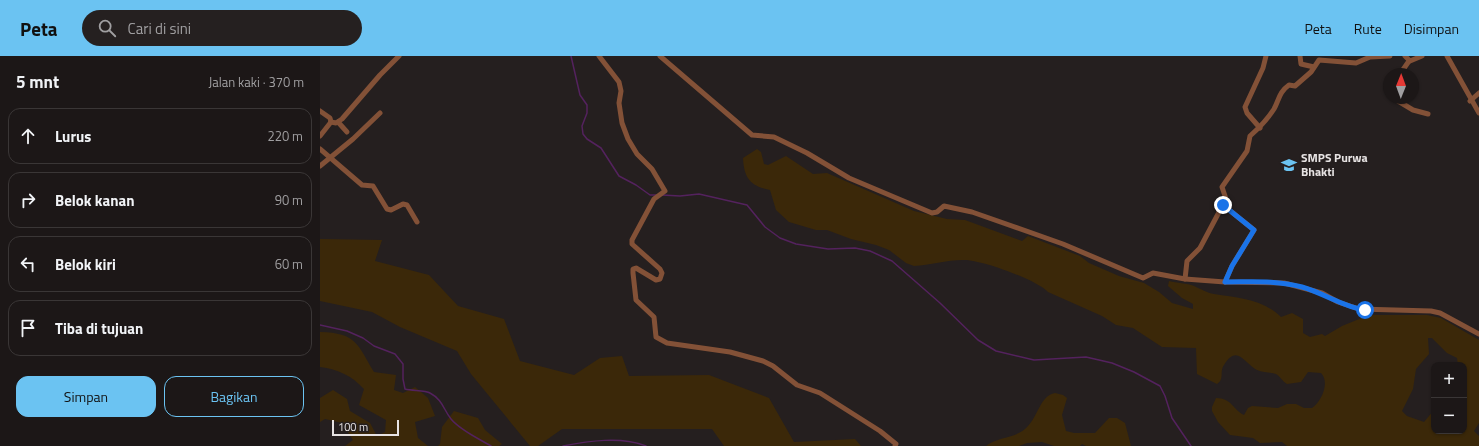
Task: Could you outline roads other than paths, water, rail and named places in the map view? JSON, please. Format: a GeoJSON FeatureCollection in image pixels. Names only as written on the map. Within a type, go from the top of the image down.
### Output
{"type":"FeatureCollection","features":[{"type":"Feature","properties":{"kind":"street"},"geometry":{"type":"LineString","coordinates":[[331,122],[338,122],[399,56]]}},
{"type":"Feature","properties":{"kind":"street"},"geometry":{"type":"LineString","coordinates":[[598,56],[619,82],[621,91],[619,103],[622,125],[628,139],[637,154],[652,169],[665,191],[654,199],[632,240],[632,244],[660,269],[662,273],[660,279],[656,280],[636,268],[633,269],[636,300],[654,317],[656,337],[661,341],[671,344],[730,352],[763,361],[773,366],[797,385],[820,393],[880,431],[896,445]]}},
{"type":"Feature","properties":{"kind":"street"},"geometry":{"type":"LineString","coordinates":[[660,56],[752,135],[774,137],[806,153],[849,178],[932,213],[937,212],[944,206],[972,212],[1063,244],[1143,278],[1152,273],[1225,282],[1292,284],[1322,293],[1338,302],[1360,309],[1431,311],[1440,313],[1479,334]]}},
{"type":"Feature","properties":{"kind":"street"},"geometry":{"type":"LineString","coordinates":[[1260,128],[1247,113],[1245,107],[1263,68],[1266,56]]}},
{"type":"Feature","properties":{"kind":"street"},"geometry":{"type":"LineString","coordinates":[[1300,56],[1301,64],[1314,67]]}},
{"type":"Feature","properties":{"kind":"street"},"geometry":{"type":"LineString","coordinates":[[1185,278],[1187,261],[1200,248],[1227,196],[1222,187],[1247,151],[1250,136],[1260,128],[1274,109],[1282,91],[1288,85],[1295,86],[1317,62],[1321,60],[1356,63],[1370,57],[1390,56]]}},
{"type":"Feature","properties":{"kind":"street"},"geometry":{"type":"LineString","coordinates":[[1403,68],[1407,58],[1422,56]]}},
{"type":"Feature","properties":{"kind":"street"},"geometry":{"type":"LineString","coordinates":[[1447,56],[1470,101],[1479,113]]}},
{"type":"Feature","properties":{"kind":"street"},"geometry":{"type":"LineString","coordinates":[[1470,101],[1479,93]]}},
{"type":"Feature","properties":{"kind":"street"},"geometry":{"type":"LineString","coordinates":[[1403,104],[1413,110],[1428,114]]}},
{"type":"Feature","properties":{"kind":"street"},"geometry":{"type":"LineString","coordinates":[[320,111],[330,118],[331,122]]}},
{"type":"Feature","properties":{"kind":"street"},"geometry":{"type":"LineString","coordinates":[[320,166],[329,157],[353,139],[380,113]]}},
{"type":"Feature","properties":{"kind":"street"},"geometry":{"type":"LineString","coordinates":[[320,136],[331,122]]}},
{"type":"Feature","properties":{"kind":"street"},"geometry":{"type":"LineString","coordinates":[[338,122],[347,132]]}},
{"type":"Feature","properties":{"kind":"street"},"geometry":{"type":"LineString","coordinates":[[320,149],[362,185],[371,185],[387,209],[391,210],[403,204],[407,205],[417,222]]}},
{"type":"Feature","properties":{"kind":"street"},"geometry":{"type":"LineString","coordinates":[[1223,205],[1254,230],[1232,266],[1225,282]]}},
{"type":"Feature","properties":{"kind":"waterway"},"geometry":{"type":"LineString","coordinates":[[571,56],[580,95],[587,105],[587,113],[582,126],[583,134],[587,139],[601,148],[619,176],[636,185],[650,195],[656,195]]}},
{"type":"Feature","properties":{"kind":"waterway"},"geometry":{"type":"LineString","coordinates":[[662,195],[680,196],[699,194],[747,205],[765,227],[780,238],[796,244],[828,249],[855,248],[870,251],[892,261],[940,303],[978,340],[996,351],[1034,360],[1086,357],[1112,363],[1134,372],[1160,386],[1172,418],[1191,446]]}},
{"type":"Feature","properties":{"kind":"waterway"},"geometry":{"type":"LineString","coordinates":[[320,325],[347,331],[363,338],[374,346],[395,354],[403,364],[405,389],[430,393],[438,399],[455,423],[465,431],[491,446]]}},
{"type":"Feature","properties":{"kind":"waterway"},"geometry":{"type":"LineString","coordinates":[[563,446],[604,440],[626,441],[646,446]]}},
{"type":"Feature","properties":{"kind":"place","name":"SMPS Purwa Bhakti"},"geometry":{"type":"Point","coordinates":[1289,165]}}]}
